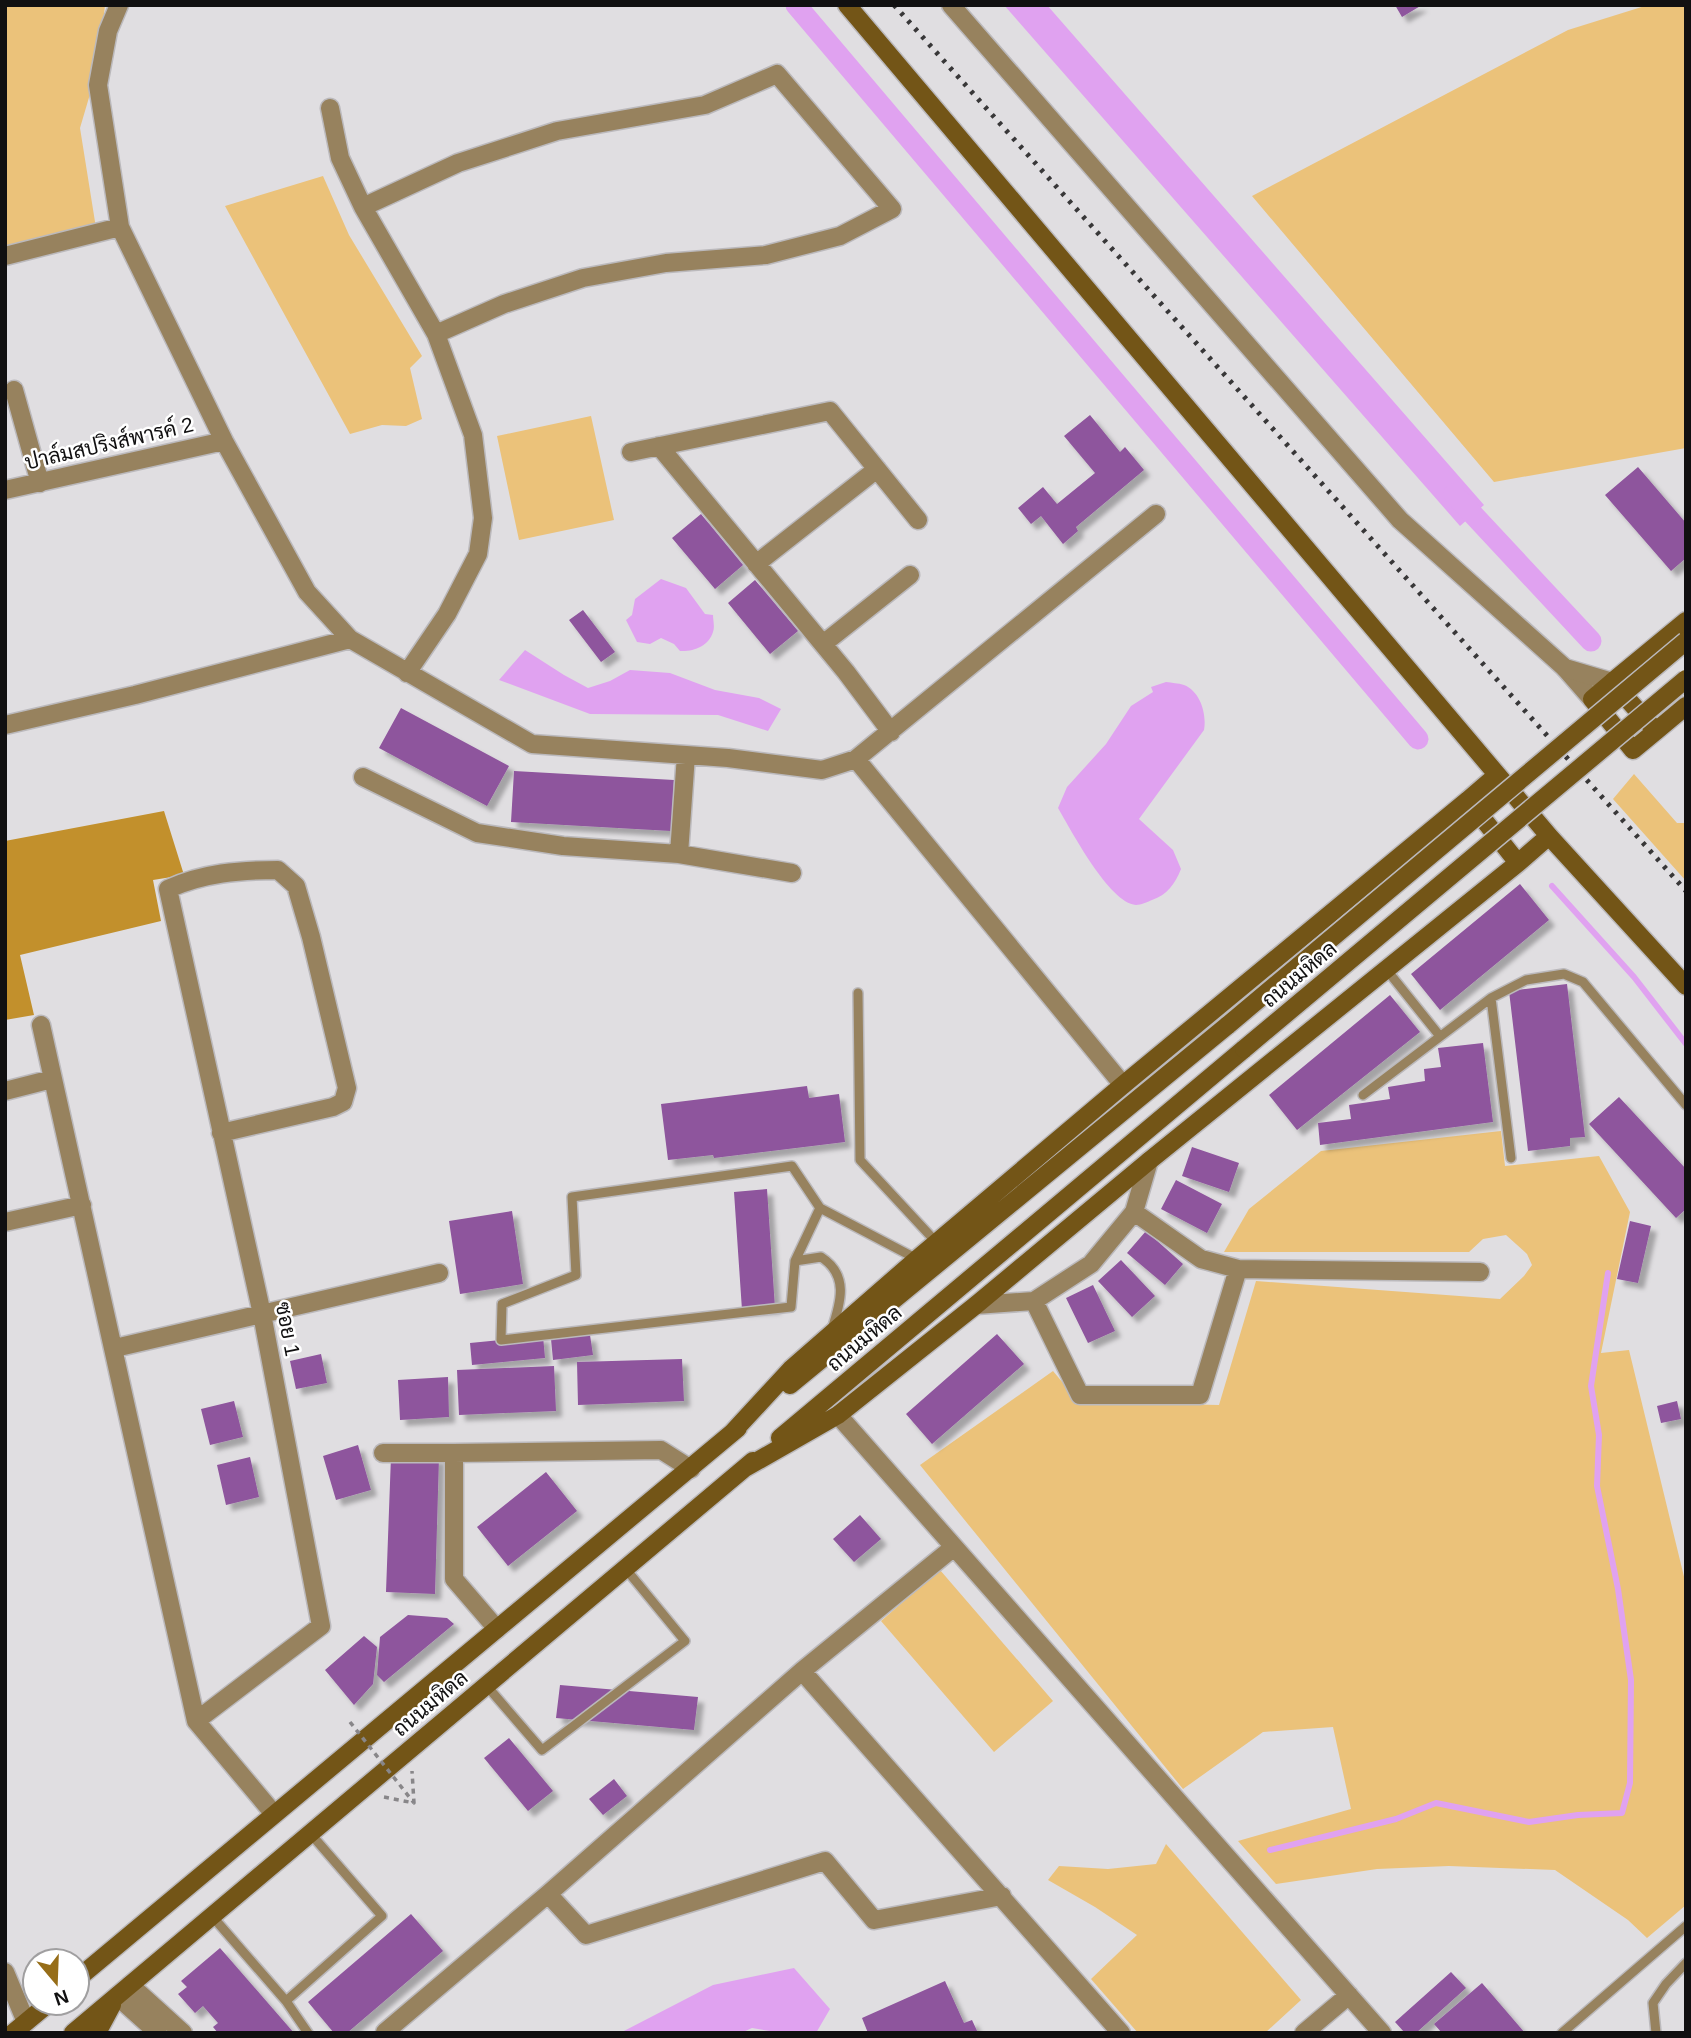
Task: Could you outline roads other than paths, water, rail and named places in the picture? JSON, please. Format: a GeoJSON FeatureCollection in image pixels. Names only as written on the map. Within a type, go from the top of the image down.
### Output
{"type":"FeatureCollection","features":[{"type":"Feature","properties":{"kind":"main road"},"geometry":{"type":"LineString","coordinates":[[847,5],[1549,836],[1686,986]]}},
{"type":"Feature","properties":{"kind":"main road"},"geometry":{"type":"LineString","coordinates":[[1686,621],[1592,699],[1633,750],[1686,706]]}},
{"type":"Feature","properties":{"kind":"main road","name":"ถนนมหิดล"},"geometry":{"type":"LineString","coordinates":[[91,1967],[730,1434],[1228,1025],[1686,641]]}},
{"type":"Feature","properties":{"kind":"main road","name":"ถนนมหิดล"},"geometry":{"type":"LineString","coordinates":[[72,2033],[1686,679]]}},
{"type":"Feature","properties":{"kind":"main road"},"geometry":{"type":"LineString","coordinates":[[1612,682],[1656,731]]}},
{"type":"Feature","properties":{"kind":"main road"},"geometry":{"type":"LineString","coordinates":[[730,1434],[791,1369],[917,1259],[1497,775]]}},
{"type":"Feature","properties":{"kind":"main road"},"geometry":{"type":"LineString","coordinates":[[1468,800],[1518,863]]}},
{"type":"Feature","properties":{"kind":"main road"},"geometry":{"type":"LineString","coordinates":[[745,1468],[838,1415],[1549,836]]}},
{"type":"Feature","properties":{"kind":"main road"},"geometry":{"type":"LineString","coordinates":[[97,2033],[123,1990]]}},
{"type":"Feature","properties":{"kind":"main road"},"geometry":{"type":"LineString","coordinates":[[17,2029],[31,2017]]}},
{"type":"Feature","properties":{"kind":"street"},"geometry":{"type":"LineString","coordinates":[[119,5],[108,31],[98,85],[120,227],[224,441],[307,592],[350,639],[532,744],[686,755],[822,770],[856,759],[1156,514]]}},
{"type":"Feature","properties":{"kind":"street"},"geometry":{"type":"LineString","coordinates":[[951,5],[1400,520],[1565,668],[1592,699]]}},
{"type":"Feature","properties":{"kind":"street"},"geometry":{"type":"LineString","coordinates":[[363,207],[458,163],[557,131],[705,104],[777,74],[892,209],[840,236],[766,254],[666,263],[583,278],[505,304],[436,334]]}},
{"type":"Feature","properties":{"kind":"street"},"geometry":{"type":"LineString","coordinates":[[330,108],[340,158],[363,207],[436,334],[473,435],[483,518],[478,554],[447,614],[407,673]]}},
{"type":"Feature","properties":{"kind":"street"},"geometry":{"type":"LineString","coordinates":[[5,256],[120,227]]}},
{"type":"Feature","properties":{"kind":"street"},"geometry":{"type":"LineString","coordinates":[[14,390],[40,482]]}},
{"type":"Feature","properties":{"kind":"street"},"geometry":{"type":"LineString","coordinates":[[631,452],[830,411],[918,520]]}},
{"type":"Feature","properties":{"kind":"street","name":"ปาล์มสปริงส์พารค์ 2"},"geometry":{"type":"LineString","coordinates":[[5,491],[224,441]]}},
{"type":"Feature","properties":{"kind":"street"},"geometry":{"type":"LineString","coordinates":[[659,446],[846,672],[891,732]]}},
{"type":"Feature","properties":{"kind":"street"},"geometry":{"type":"LineString","coordinates":[[756,564],[877,469]]}},
{"type":"Feature","properties":{"kind":"street"},"geometry":{"type":"LineString","coordinates":[[823,644],[911,575]]}},
{"type":"Feature","properties":{"kind":"street"},"geometry":{"type":"LineString","coordinates":[[5,725],[135,695],[350,639]]}},
{"type":"Feature","properties":{"kind":"street"},"geometry":{"type":"LineString","coordinates":[[1565,668],[1612,682]]}},
{"type":"Feature","properties":{"kind":"street"},"geometry":{"type":"LineString","coordinates":[[680,854],[686,755]]}},
{"type":"Feature","properties":{"kind":"street"},"geometry":{"type":"LineString","coordinates":[[856,759],[1123,1085]]}},
{"type":"Feature","properties":{"kind":"street"},"geometry":{"type":"LineString","coordinates":[[363,778],[477,833],[564,846],[680,854],[792,873]]}},
{"type":"Feature","properties":{"kind":"street","name":"ซอย 1"},"geometry":{"type":"LineString","coordinates":[[196,1721],[321,1626],[262,1314],[220,1133],[168,889],[188,880],[242,870],[278,870],[296,886],[347,1088],[343,1102],[333,1107],[220,1133]]}},
{"type":"Feature","properties":{"kind":"street"},"geometry":{"type":"LineString","coordinates":[[41,1025],[196,1721],[274,1814]]}},
{"type":"Feature","properties":{"kind":"street"},"geometry":{"type":"LineString","coordinates":[[5,1091],[52,1079]]}},
{"type":"Feature","properties":{"kind":"street"},"geometry":{"type":"LineString","coordinates":[[976,1305],[1034,1301],[1091,1264],[1134,1212],[1149,1161]]}},
{"type":"Feature","properties":{"kind":"street"},"geometry":{"type":"LineString","coordinates":[[5,1222],[82,1205]]}},
{"type":"Feature","properties":{"kind":"street"},"geometry":{"type":"LineString","coordinates":[[1134,1212],[1201,1259],[1238,1269],[1480,1272]]}},
{"type":"Feature","properties":{"kind":"street"},"geometry":{"type":"LineString","coordinates":[[1034,1301],[1080,1395],[1199,1395],[1238,1269]]}},
{"type":"Feature","properties":{"kind":"street"},"geometry":{"type":"LineString","coordinates":[[115,1349],[439,1273]]}},
{"type":"Feature","properties":{"kind":"street"},"geometry":{"type":"LineString","coordinates":[[838,1415],[1382,2033]]}},
{"type":"Feature","properties":{"kind":"street"},"geometry":{"type":"LineString","coordinates":[[383,1452],[661,1450],[691,1469]]}},
{"type":"Feature","properties":{"kind":"street"},"geometry":{"type":"LineString","coordinates":[[454,1453],[454,1579],[498,1629]]}},
{"type":"Feature","properties":{"kind":"street"},"geometry":{"type":"LineString","coordinates":[[385,2032],[548,1894],[802,1671],[954,1547]]}},
{"type":"Feature","properties":{"kind":"street"},"geometry":{"type":"LineString","coordinates":[[802,1671],[1121,2033]]}},
{"type":"Feature","properties":{"kind":"street"},"geometry":{"type":"LineString","coordinates":[[548,1894],[586,1935],[825,1861],[874,1920],[1002,1896]]}},
{"type":"Feature","properties":{"kind":"street"},"geometry":{"type":"LineString","coordinates":[[5,1972],[17,2029]]}},
{"type":"Feature","properties":{"kind":"street"},"geometry":{"type":"LineString","coordinates":[[123,1990],[158,2033]]}},
{"type":"Feature","properties":{"kind":"street"},"geometry":{"type":"LineString","coordinates":[[123,1990],[183,2033]]}},
{"type":"Feature","properties":{"kind":"street"},"geometry":{"type":"LineString","coordinates":[[1304,2033],[1349,1995]]}},
{"type":"Feature","properties":{"kind":"lane"},"geometry":{"type":"LineString","coordinates":[[1386,969],[1439,1035]]}},
{"type":"Feature","properties":{"kind":"lane"},"geometry":{"type":"LineString","coordinates":[[1363,1095],[1491,998],[1526,980],[1564,974],[1583,982],[1686,1105]]}},
{"type":"Feature","properties":{"kind":"lane"},"geometry":{"type":"LineString","coordinates":[[858,993],[860,1160],[937,1243]]}},
{"type":"Feature","properties":{"kind":"lane"},"geometry":{"type":"LineString","coordinates":[[1491,998],[1511,1158]]}},
{"type":"Feature","properties":{"kind":"lane"},"geometry":{"type":"LineString","coordinates":[[820,1209],[794,1261],[791,1307],[501,1340],[502,1304],[576,1275],[572,1197],[792,1166],[820,1209],[917,1259]]}},
{"type":"Feature","properties":{"kind":"lane"},"geometry":{"type":"LineString","coordinates":[[794,1261],[821,1257],[832,1264],[840,1283],[840,1304],[831,1334]]}},
{"type":"Feature","properties":{"kind":"lane"},"geometry":{"type":"LineString","coordinates":[[486,1685],[542,1750],[685,1641],[625,1569]]}},
{"type":"Feature","properties":{"kind":"lane"},"geometry":{"type":"LineString","coordinates":[[286,2001],[382,1916],[310,1833]]}},
{"type":"Feature","properties":{"kind":"lane"},"geometry":{"type":"LineString","coordinates":[[212,1916],[286,2001],[308,2033]]}},
{"type":"Feature","properties":{"kind":"lane"},"geometry":{"type":"LineString","coordinates":[[1562,2033],[1686,1926]]}},
{"type":"Feature","properties":{"kind":"lane"},"geometry":{"type":"LineString","coordinates":[[1656,2033],[1653,2003],[1686,1963]]}},
{"type":"Feature","properties":{"kind":"waterway"},"geometry":{"type":"LineString","coordinates":[[796,5],[1418,739]]}},
{"type":"Feature","properties":{"kind":"waterway"},"geometry":{"type":"LineString","coordinates":[[1454,494],[1591,641]]}},
{"type":"Feature","properties":{"kind":"waterway"},"geometry":{"type":"LineString","coordinates":[[1552,886],[1634,977],[1686,1044]]}},
{"type":"Feature","properties":{"kind":"waterway"},"geometry":{"type":"LineString","coordinates":[[1270,1850],[1396,1819],[1436,1803],[1529,1822],[1578,1815],[1622,1813],[1630,1783],[1631,1680],[1618,1589],[1597,1486],[1599,1435],[1591,1386],[1608,1273]]}},
{"type":"Feature","properties":{"kind":"railway"},"geometry":{"type":"LineString","coordinates":[[894,5],[1686,891]]}}]}
